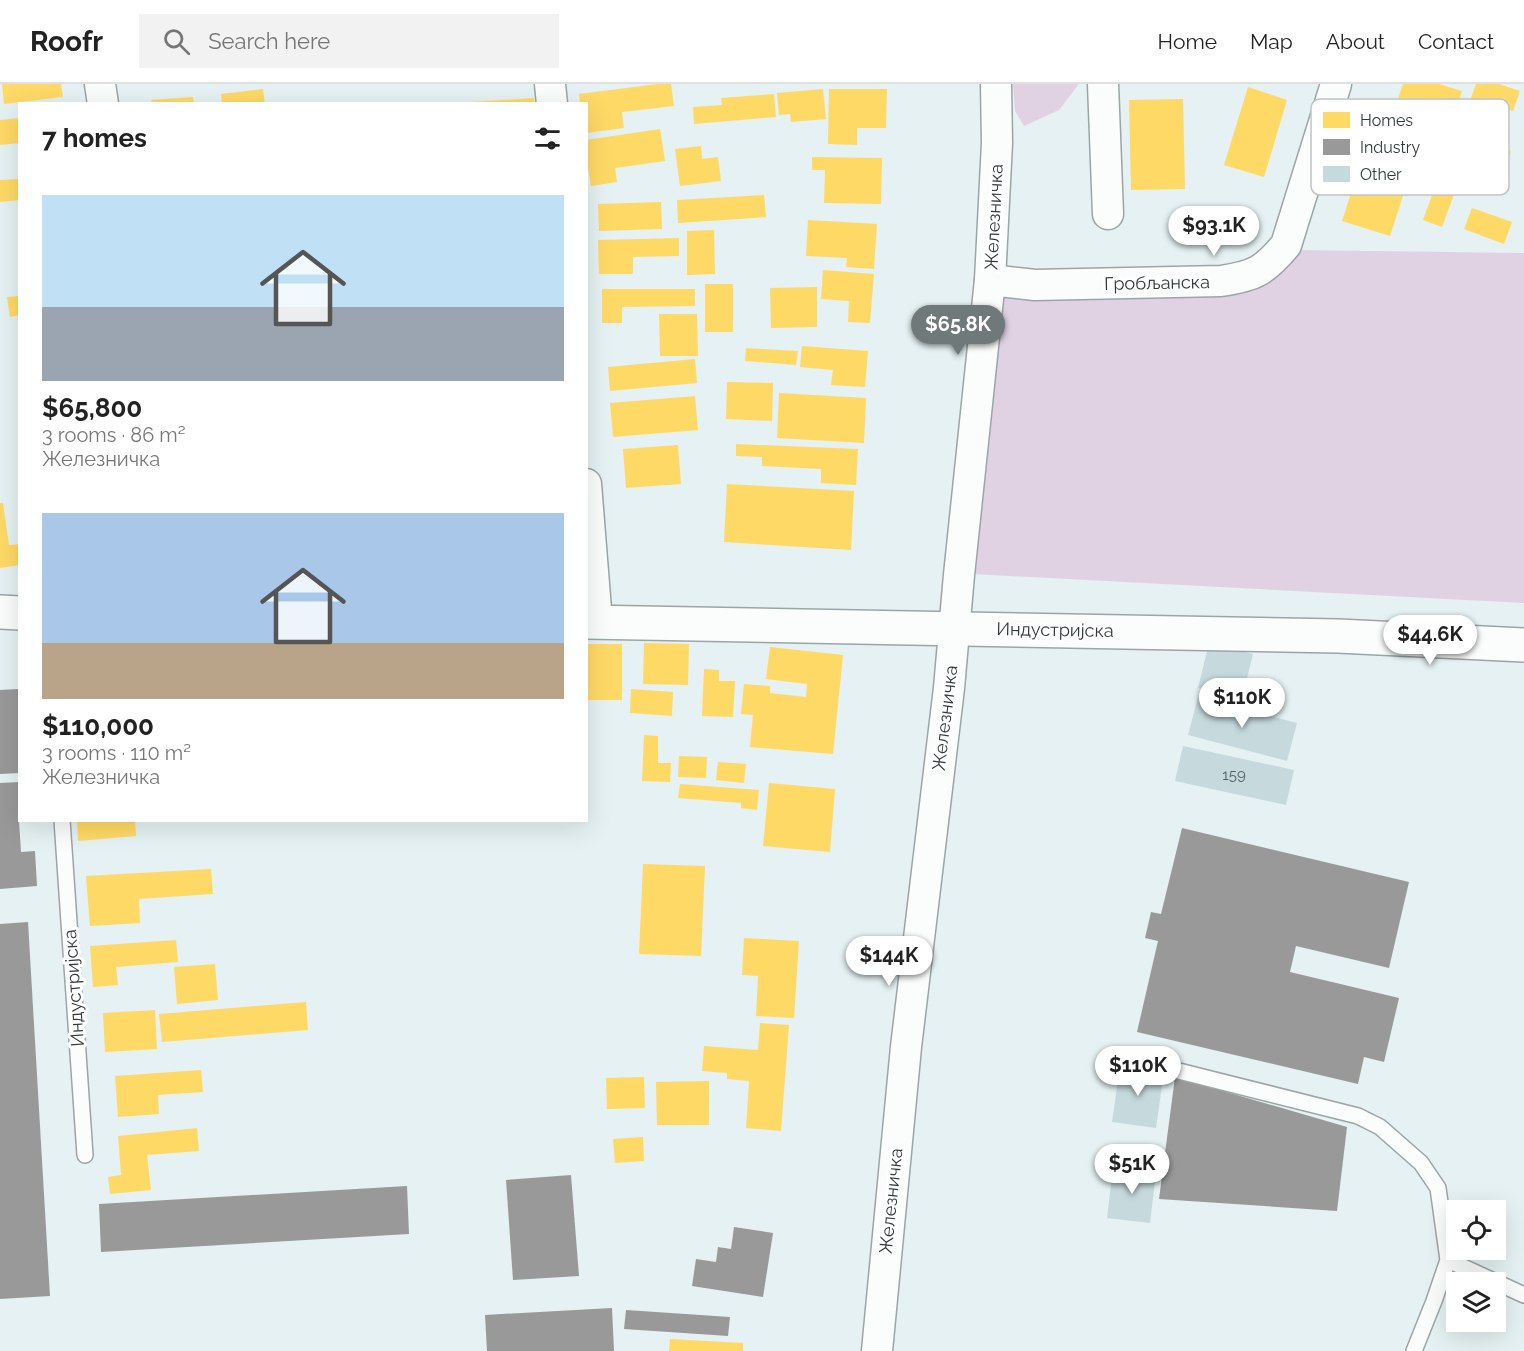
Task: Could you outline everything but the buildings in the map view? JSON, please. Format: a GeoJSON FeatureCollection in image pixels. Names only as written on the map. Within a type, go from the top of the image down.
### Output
{"type":"FeatureCollection","features":[{"type":"Feature","properties":{"kind":"main road"},"geometry":{"type":"LineString","coordinates":[[0,612],[18,613]]}},
{"type":"Feature","properties":{"kind":"main road","name":"Индустријска"},"geometry":{"type":"LineString","coordinates":[[592,622],[1338,636],[1524,645]]}},
{"type":"Feature","properties":{"kind":"street"},"geometry":{"type":"LineString","coordinates":[[100,84],[103,102]]}},
{"type":"Feature","properties":{"kind":"street"},"geometry":{"type":"LineString","coordinates":[[550,84],[552,102]]}},
{"type":"Feature","properties":{"kind":"street","name":"Железничка"},"geometry":{"type":"LineString","coordinates":[[877,1351],[906,1047],[955,628],[990,280],[997,143],[996,84]]}},
{"type":"Feature","properties":{"kind":"street"},"geometry":{"type":"LineString","coordinates":[[1103,84],[1108,214]]}},
{"type":"Feature","properties":{"kind":"street","name":"Гробљанска"},"geometry":{"type":"LineString","coordinates":[[1331,99],[1336,84]]}},
{"type":"Feature","properties":{"kind":"street","name":"Гробљанска"},"geometry":{"type":"LineString","coordinates":[[990,280],[1035,285],[1221,281],[1247,277],[1270,264],[1286,245],[1311,164]]}},
{"type":"Feature","properties":{"kind":"street"},"geometry":{"type":"LineString","coordinates":[[588,530],[592,622]]}},
{"type":"Feature","properties":{"kind":"lane","name":"Индустријска"},"geometry":{"type":"LineString","coordinates":[[62,822],[85,1155]]}},
{"type":"Feature","properties":{"kind":"lane"},"geometry":{"type":"LineString","coordinates":[[1139,1061],[1358,1116],[1380,1127],[1421,1163],[1438,1188],[1446,1246]]}},
{"type":"Feature","properties":{"kind":"lane"},"geometry":{"type":"LineString","coordinates":[[1414,1351],[1448,1260],[1523,1293]]}},
{"type":"Feature","properties":{"kind":"shaded area"},"geometry":{"type":"Polygon","coordinates":[[[1013,84],[1078,85],[1059,110],[1024,126],[1015,111],[1013,84]]]}},
{"type":"Feature","properties":{"kind":"shaded area"},"geometry":{"type":"Polygon","coordinates":[[[1295,250],[1524,253],[1524,603],[971,574],[991,299],[1062,292],[1229,291],[1295,250]]]}}]}
